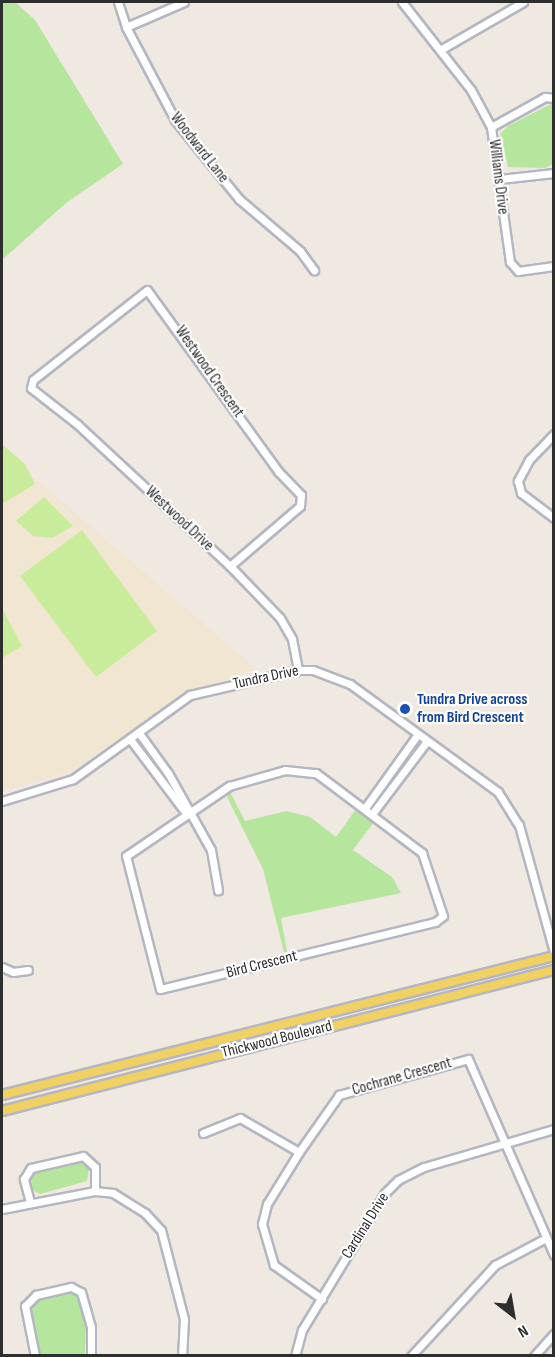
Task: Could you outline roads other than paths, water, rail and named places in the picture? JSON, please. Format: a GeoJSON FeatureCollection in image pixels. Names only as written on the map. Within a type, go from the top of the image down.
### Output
{"type":"FeatureCollection","features":[{"type":"Feature","properties":{"kind":"main road","name":"Thickwood Boulevard"},"geometry":{"type":"LineString","coordinates":[[2,1095],[554,954]]}},
{"type":"Feature","properties":{"kind":"main road","name":"Thickwood Boulevard"},"geometry":{"type":"LineString","coordinates":[[2,1111],[554,970]]}},
{"type":"Feature","properties":{"kind":"street","name":"Woodward Lane"},"geometry":{"type":"LineString","coordinates":[[118,2],[126,27],[175,120],[239,199],[300,250],[314,270]]}},
{"type":"Feature","properties":{"kind":"street"},"geometry":{"type":"LineString","coordinates":[[126,27],[184,2]]}},
{"type":"Feature","properties":{"kind":"street","name":"Williams Drive"},"geometry":{"type":"LineString","coordinates":[[402,2],[471,90],[491,127],[510,262],[518,271],[554,266]]}},
{"type":"Feature","properties":{"kind":"street"},"geometry":{"type":"LineString","coordinates":[[440,50],[519,2]]}},
{"type":"Feature","properties":{"kind":"street"},"geometry":{"type":"LineString","coordinates":[[491,127],[544,97],[554,98]]}},
{"type":"Feature","properties":{"kind":"street"},"geometry":{"type":"LineString","coordinates":[[500,179],[554,173]]}},
{"type":"Feature","properties":{"kind":"street","name":"Westwood Crescent"},"geometry":{"type":"LineString","coordinates":[[31,388],[42,373],[147,290],[278,471],[300,495],[300,506],[230,566]]}},
{"type":"Feature","properties":{"kind":"street","name":"Westwood Drive"},"geometry":{"type":"LineString","coordinates":[[31,388],[77,424],[230,566],[286,627],[298,670]]}},
{"type":"Feature","properties":{"kind":"street"},"geometry":{"type":"LineString","coordinates":[[554,434],[529,460],[518,481],[521,493],[554,518]]}},
{"type":"Feature","properties":{"kind":"street","name":"Tundra Drive"},"geometry":{"type":"LineString","coordinates":[[2,801],[66,783],[190,695],[298,670],[313,670],[350,684],[498,792],[510,807],[519,825],[554,954]]}},
{"type":"Feature","properties":{"kind":"street"},"geometry":{"type":"LineString","coordinates":[[139,733],[168,773],[187,813]]}},
{"type":"Feature","properties":{"kind":"street"},"geometry":{"type":"LineString","coordinates":[[365,808],[418,734]]}},
{"type":"Feature","properties":{"kind":"street"},"geometry":{"type":"LineString","coordinates":[[130,739],[159,780],[187,813],[211,850],[218,890]]}},
{"type":"Feature","properties":{"kind":"street"},"geometry":{"type":"LineString","coordinates":[[372,814],[428,741]]}},
{"type":"Feature","properties":{"kind":"street","name":"Bird Crescent"},"geometry":{"type":"LineString","coordinates":[[285,770],[316,773],[422,853],[443,916],[435,922],[160,989],[126,856],[187,813],[229,786],[285,770]]}},
{"type":"Feature","properties":{"kind":"street"},"geometry":{"type":"LineString","coordinates":[[391,772],[400,778]]}},
{"type":"Feature","properties":{"kind":"street"},"geometry":{"type":"LineString","coordinates":[[159,780],[168,773]]}},
{"type":"Feature","properties":{"kind":"street"},"geometry":{"type":"LineString","coordinates":[[2,967],[13,972],[28,970]]}},
{"type":"Feature","properties":{"kind":"street","name":"Cochrane Crescent"},"geometry":{"type":"LineString","coordinates":[[322,1299],[274,1265],[262,1224],[267,1204],[299,1152],[339,1095],[468,1059],[554,1255]]}},
{"type":"Feature","properties":{"kind":"street"},"geometry":{"type":"LineString","coordinates":[[203,1133],[240,1118],[299,1152]]}},
{"type":"Feature","properties":{"kind":"street","name":"Cardinal Drive"},"geometry":{"type":"LineString","coordinates":[[295,1356],[302,1330],[386,1192],[398,1180],[424,1167],[506,1146],[554,1129]]}},
{"type":"Feature","properties":{"kind":"street"},"geometry":{"type":"LineString","coordinates":[[30,1202],[24,1179],[31,1168],[83,1156],[95,1167],[94,1191]]}},
{"type":"Feature","properties":{"kind":"street"},"geometry":{"type":"LineString","coordinates":[[2,1209],[94,1191],[113,1193],[131,1202],[161,1230],[184,1319],[182,1356]]}},
{"type":"Feature","properties":{"kind":"street"},"geometry":{"type":"LineString","coordinates":[[411,1356],[495,1265],[546,1238]]}},
{"type":"Feature","properties":{"kind":"street"},"geometry":{"type":"LineString","coordinates":[[35,1356],[26,1306],[36,1296],[71,1287],[81,1292],[91,1327],[92,1356]]}},
{"type":"Feature","properties":{"kind":"street"},"geometry":{"type":"LineString","coordinates":[[534,1356],[554,1334]]}},
{"type":"Feature","properties":{"kind":"place","name":"Tundra Drive across from Bird Crescent"},"geometry":{"type":"Point","coordinates":[405,709]}}]}
